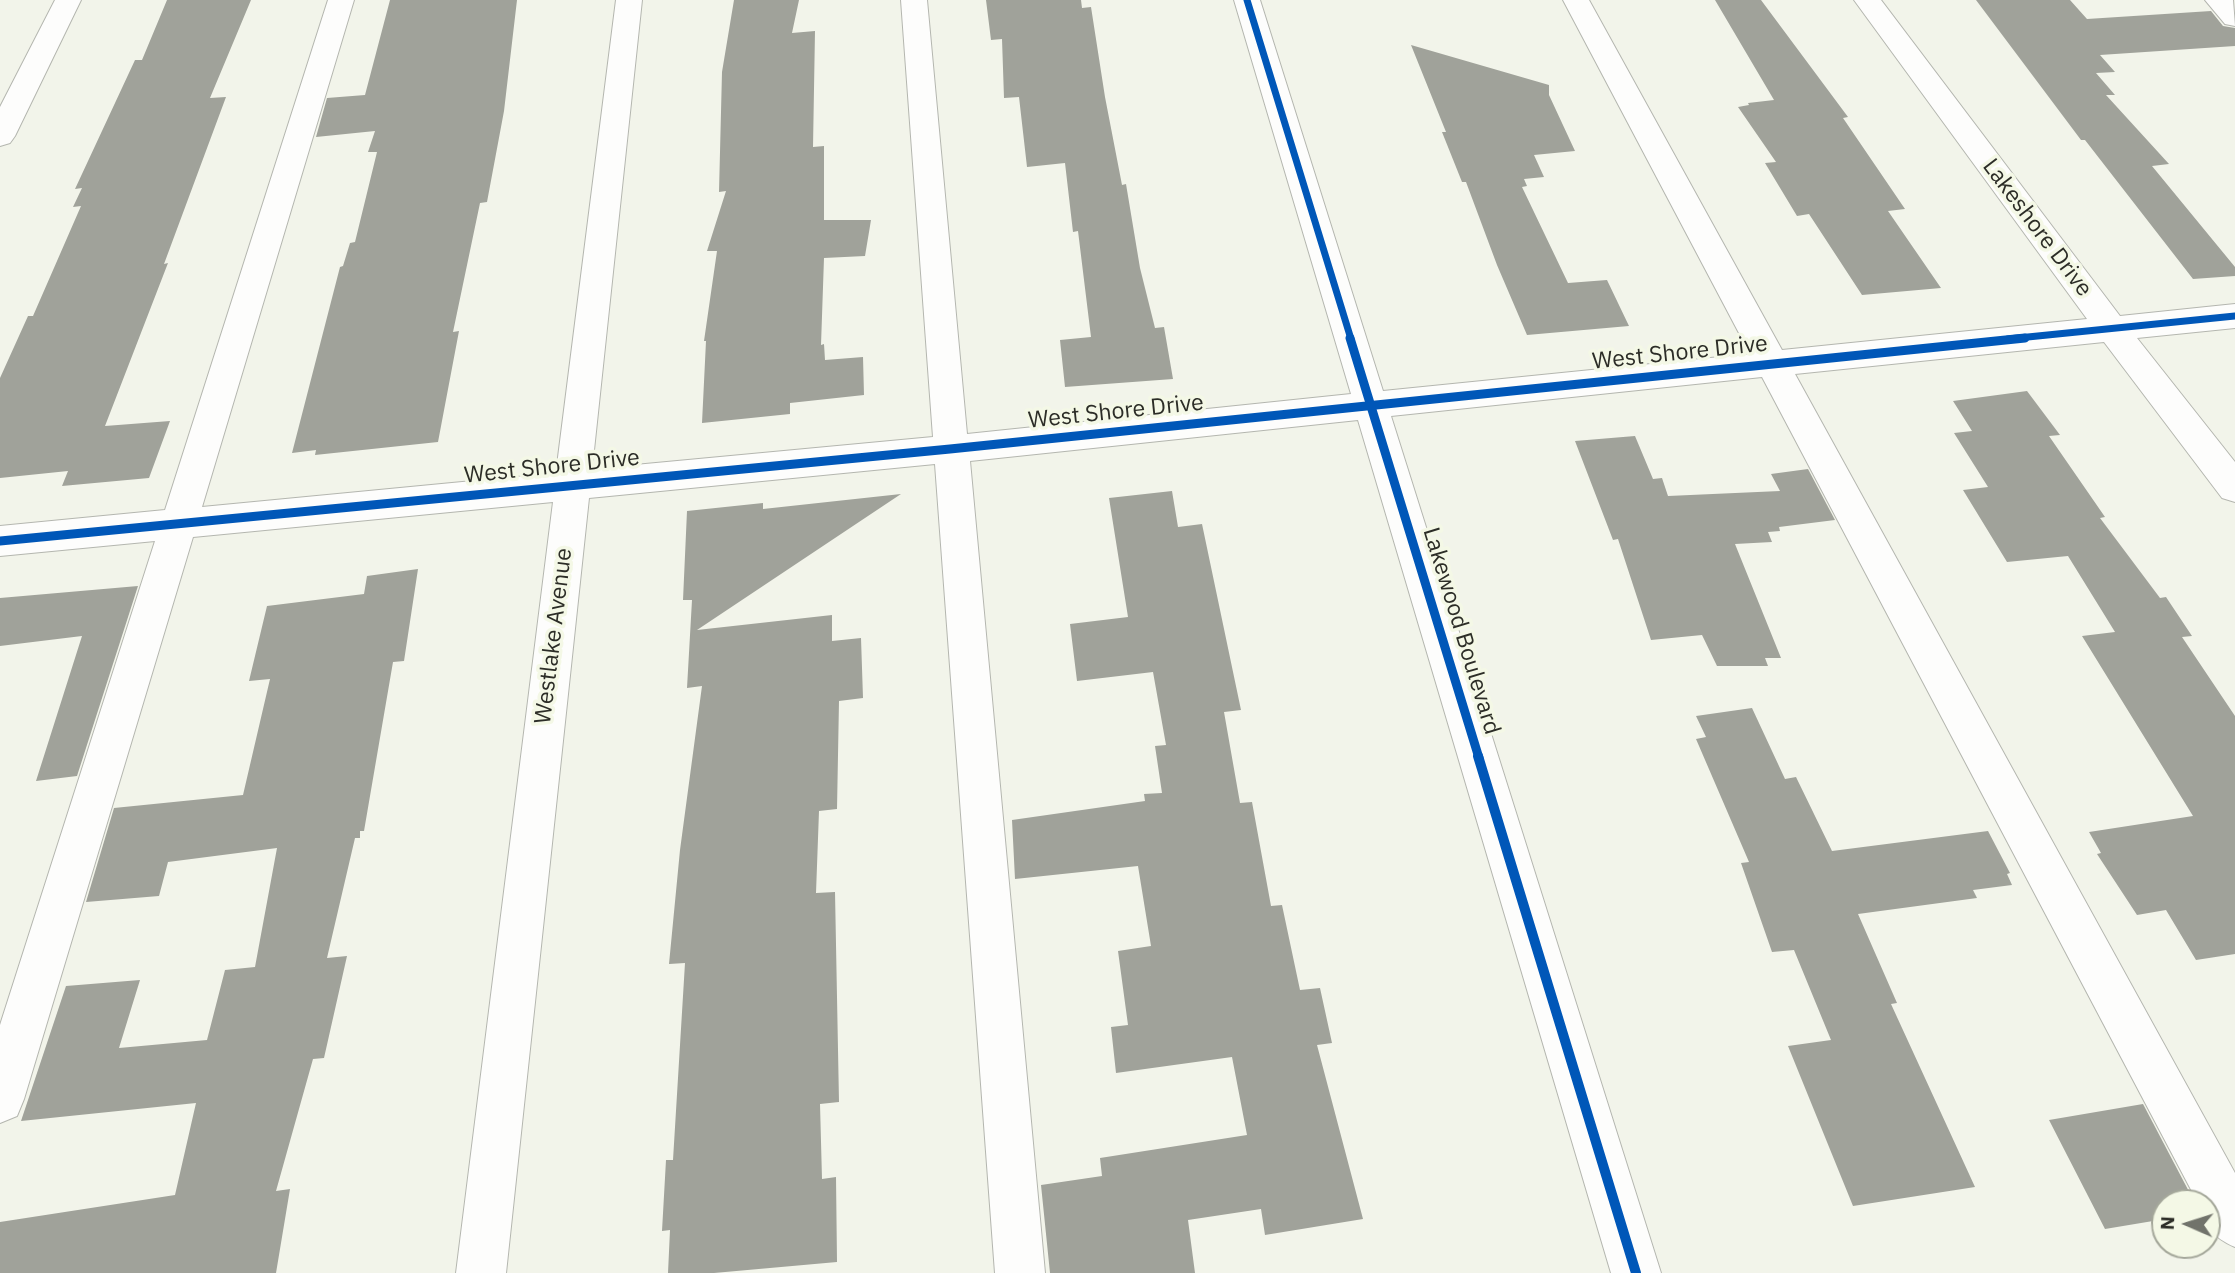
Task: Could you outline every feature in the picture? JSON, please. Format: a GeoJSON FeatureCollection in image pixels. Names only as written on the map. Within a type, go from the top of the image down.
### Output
{"type":"FeatureCollection","features":[{"type":"Feature","properties":{"kind":"street"},"geometry":{"type":"LineString","coordinates":[[0,136],[68,0]]}},
{"type":"Feature","properties":{"kind":"street"},"geometry":{"type":"LineString","coordinates":[[0,1099],[181,523],[341,0]]}},
{"type":"Feature","properties":{"kind":"street","name":"Westlake Avenue"},"geometry":{"type":"LineString","coordinates":[[481,1273],[629,0]]}},
{"type":"Feature","properties":{"kind":"street"},"geometry":{"type":"LineString","coordinates":[[914,0],[1020,1273]]}},
{"type":"Feature","properties":{"kind":"street","name":"Lakewood Boulevard"},"geometry":{"type":"LineString","coordinates":[[1247,0],[1636,1273]]}},
{"type":"Feature","properties":{"kind":"street"},"geometry":{"type":"LineString","coordinates":[[1576,0],[2235,1222]]}},
{"type":"Feature","properties":{"kind":"street","name":"Lakeshore Drive"},"geometry":{"type":"LineString","coordinates":[[1867,0],[2112,329],[2235,488]]}},
{"type":"Feature","properties":{"kind":"street"},"geometry":{"type":"LineString","coordinates":[[2218,0],[2235,18]]}},
{"type":"Feature","properties":{"kind":"street","name":"West Shore Drive"},"geometry":{"type":"LineString","coordinates":[[0,541],[950,449],[2235,316]]}},
{"type":"Feature","properties":{"kind":"building"},"geometry":{"type":"Polygon","coordinates":[[[167,0],[251,0],[210,98],[226,97],[164,264],[168,263],[105,426],[170,421],[149,478],[62,486],[68,471],[0,478],[0,378],[28,316],[33,316],[81,206],[73,207],[82,188],[75,189],[135,60],[142,60],[167,0]]]}},
{"type":"Feature","properties":{"kind":"building"},"geometry":{"type":"Polygon","coordinates":[[[390,0],[517,0],[504,111],[487,202],[480,203],[453,332],[459,331],[438,442],[315,455],[316,450],[292,453],[340,267],[343,266],[350,243],[355,242],[377,152],[368,152],[375,131],[316,137],[327,98],[365,95],[390,0]]]}},
{"type":"Feature","properties":{"kind":"building"},"geometry":{"type":"Polygon","coordinates":[[[734,0],[799,0],[792,33],[815,31],[813,147],[824,146],[824,220],[871,220],[865,256],[824,258],[821,345],[824,344],[825,360],[863,357],[864,395],[790,403],[790,414],[702,423],[704,341],[717,251],[707,251],[726,191],[719,192],[722,72],[734,0]]]}},
{"type":"Feature","properties":{"kind":"building"},"geometry":{"type":"Polygon","coordinates":[[[986,0],[1081,0],[1082,8],[1091,7],[1105,97],[1122,185],[1126,184],[1140,268],[1155,328],[1164,327],[1173,379],[1065,387],[1060,340],[1091,337],[1078,231],[1073,232],[1065,163],[1027,167],[1019,97],[1004,98],[1002,39],[991,40],[986,0]]]}},
{"type":"Feature","properties":{"kind":"building"},"geometry":{"type":"Polygon","coordinates":[[[1715,0],[1761,0],[1848,117],[1843,118],[1905,209],[1888,211],[1941,288],[1862,295],[1809,214],[1797,216],[1765,163],[1776,162],[1738,107],[1774,100],[1715,0]]]}},
{"type":"Feature","properties":{"kind":"building"},"geometry":{"type":"Polygon","coordinates":[[[1976,0],[2070,0],[2087,19],[2211,11],[2223,26],[2235,28],[2235,46],[2100,55],[2115,72],[2096,73],[2115,95],[2106,95],[2169,164],[2152,166],[2235,267],[2235,276],[2193,279],[2085,140],[2081,140],[1976,0]]]}},
{"type":"Feature","properties":{"kind":"building"},"geometry":{"type":"Polygon","coordinates":[[[1411,45],[1549,85],[1549,95],[1575,151],[1534,155],[1544,177],[1524,179],[1527,186],[1522,187],[1568,283],[1607,280],[1629,326],[1527,335],[1466,182],[1462,182],[1442,132],[1446,132],[1411,45]]]}},
{"type":"Feature","properties":{"kind":"building"},"geometry":{"type":"Polygon","coordinates":[[[2027,391],[2060,435],[2049,436],[2105,517],[2100,518],[2160,598],[2166,597],[2192,636],[2182,637],[2235,716],[2235,954],[2196,960],[2166,910],[2137,915],[2097,854],[2101,853],[2089,832],[2193,816],[2082,636],[2115,632],[2068,556],[2007,562],[1963,490],[1988,487],[1954,433],[1972,431],[1953,401],[2027,391]]]}},
{"type":"Feature","properties":{"kind":"building"},"geometry":{"type":"Polygon","coordinates":[[[1635,436],[1653,479],[1662,478],[1668,496],[1780,491],[1771,474],[1808,469],[1835,520],[1779,527],[1780,531],[1768,532],[1772,542],[1735,544],[1781,658],[1765,658],[1768,666],[1717,666],[1702,635],[1651,640],[1618,539],[1613,540],[1575,441],[1635,436]]]}},
{"type":"Feature","properties":{"kind":"building"},"geometry":{"type":"Polygon","coordinates":[[[1172,491],[1178,527],[1202,524],[1241,710],[1224,712],[1240,803],[1252,802],[1271,906],[1282,905],[1300,990],[1320,988],[1332,1043],[1317,1045],[1363,1219],[1265,1235],[1261,1209],[1188,1220],[1195,1273],[1050,1273],[1041,1185],[1102,1176],[1100,1158],[1247,1135],[1232,1057],[1116,1073],[1111,1027],[1128,1025],[1118,951],[1151,946],[1138,866],[1015,879],[1012,820],[1145,801],[1144,794],[1162,793],[1155,746],[1166,745],[1153,672],[1077,681],[1070,624],[1128,617],[1109,498],[1172,491]]]}},
{"type":"Feature","properties":{"kind":"building"},"geometry":{"type":"Polygon","coordinates":[[[901,494],[697,630],[832,615],[832,641],[861,638],[863,698],[839,701],[837,809],[819,811],[816,893],[835,892],[839,1102],[820,1104],[822,1179],[836,1177],[837,1262],[714,1273],[668,1273],[670,1230],[662,1231],[666,1160],[673,1160],[685,963],[669,964],[680,850],[702,686],[687,688],[692,600],[683,600],[687,511],[763,503],[763,509],[901,494]]]}},
{"type":"Feature","properties":{"kind":"building"},"geometry":{"type":"Polygon","coordinates":[[[418,569],[404,661],[393,662],[364,831],[360,831],[360,838],[355,838],[327,958],[347,956],[324,1058],[313,1059],[276,1191],[290,1189],[276,1273],[0,1273],[0,1222],[175,1195],[196,1103],[21,1121],[66,986],[140,980],[119,1048],[207,1040],[225,970],[255,967],[277,848],[168,862],[159,896],[86,902],[114,808],[243,795],[270,679],[249,681],[267,606],[364,594],[367,576],[418,569]]]}},
{"type":"Feature","properties":{"kind":"building"},"geometry":{"type":"Polygon","coordinates":[[[138,586],[77,776],[36,781],[82,636],[0,646],[0,598],[138,586]]]}},
{"type":"Feature","properties":{"kind":"building"},"geometry":{"type":"Polygon","coordinates":[[[1752,708],[1785,779],[1796,777],[1832,851],[1988,831],[2010,873],[2007,874],[2012,885],[1973,890],[1977,898],[1858,914],[1897,1003],[1891,1004],[1975,1187],[1853,1206],[1788,1046],[1831,1040],[1794,950],[1772,952],[1741,863],[1749,862],[1696,739],[1706,737],[1696,716],[1752,708]]]}},
{"type":"Feature","properties":{"kind":"building"},"geometry":{"type":"Polygon","coordinates":[[[2143,1104],[2188,1189],[2151,1189],[2151,1221],[2105,1229],[2049,1120],[2143,1104]]]}},
{"type":"Feature","properties":{"kind":"cycle path"},"geometry":{"type":"LineString","coordinates":[[1247,0],[1636,1273]]}},
{"type":"Feature","properties":{"kind":"cycle path"},"geometry":{"type":"LineString","coordinates":[[0,541],[950,449],[2235,316]]}}]}
